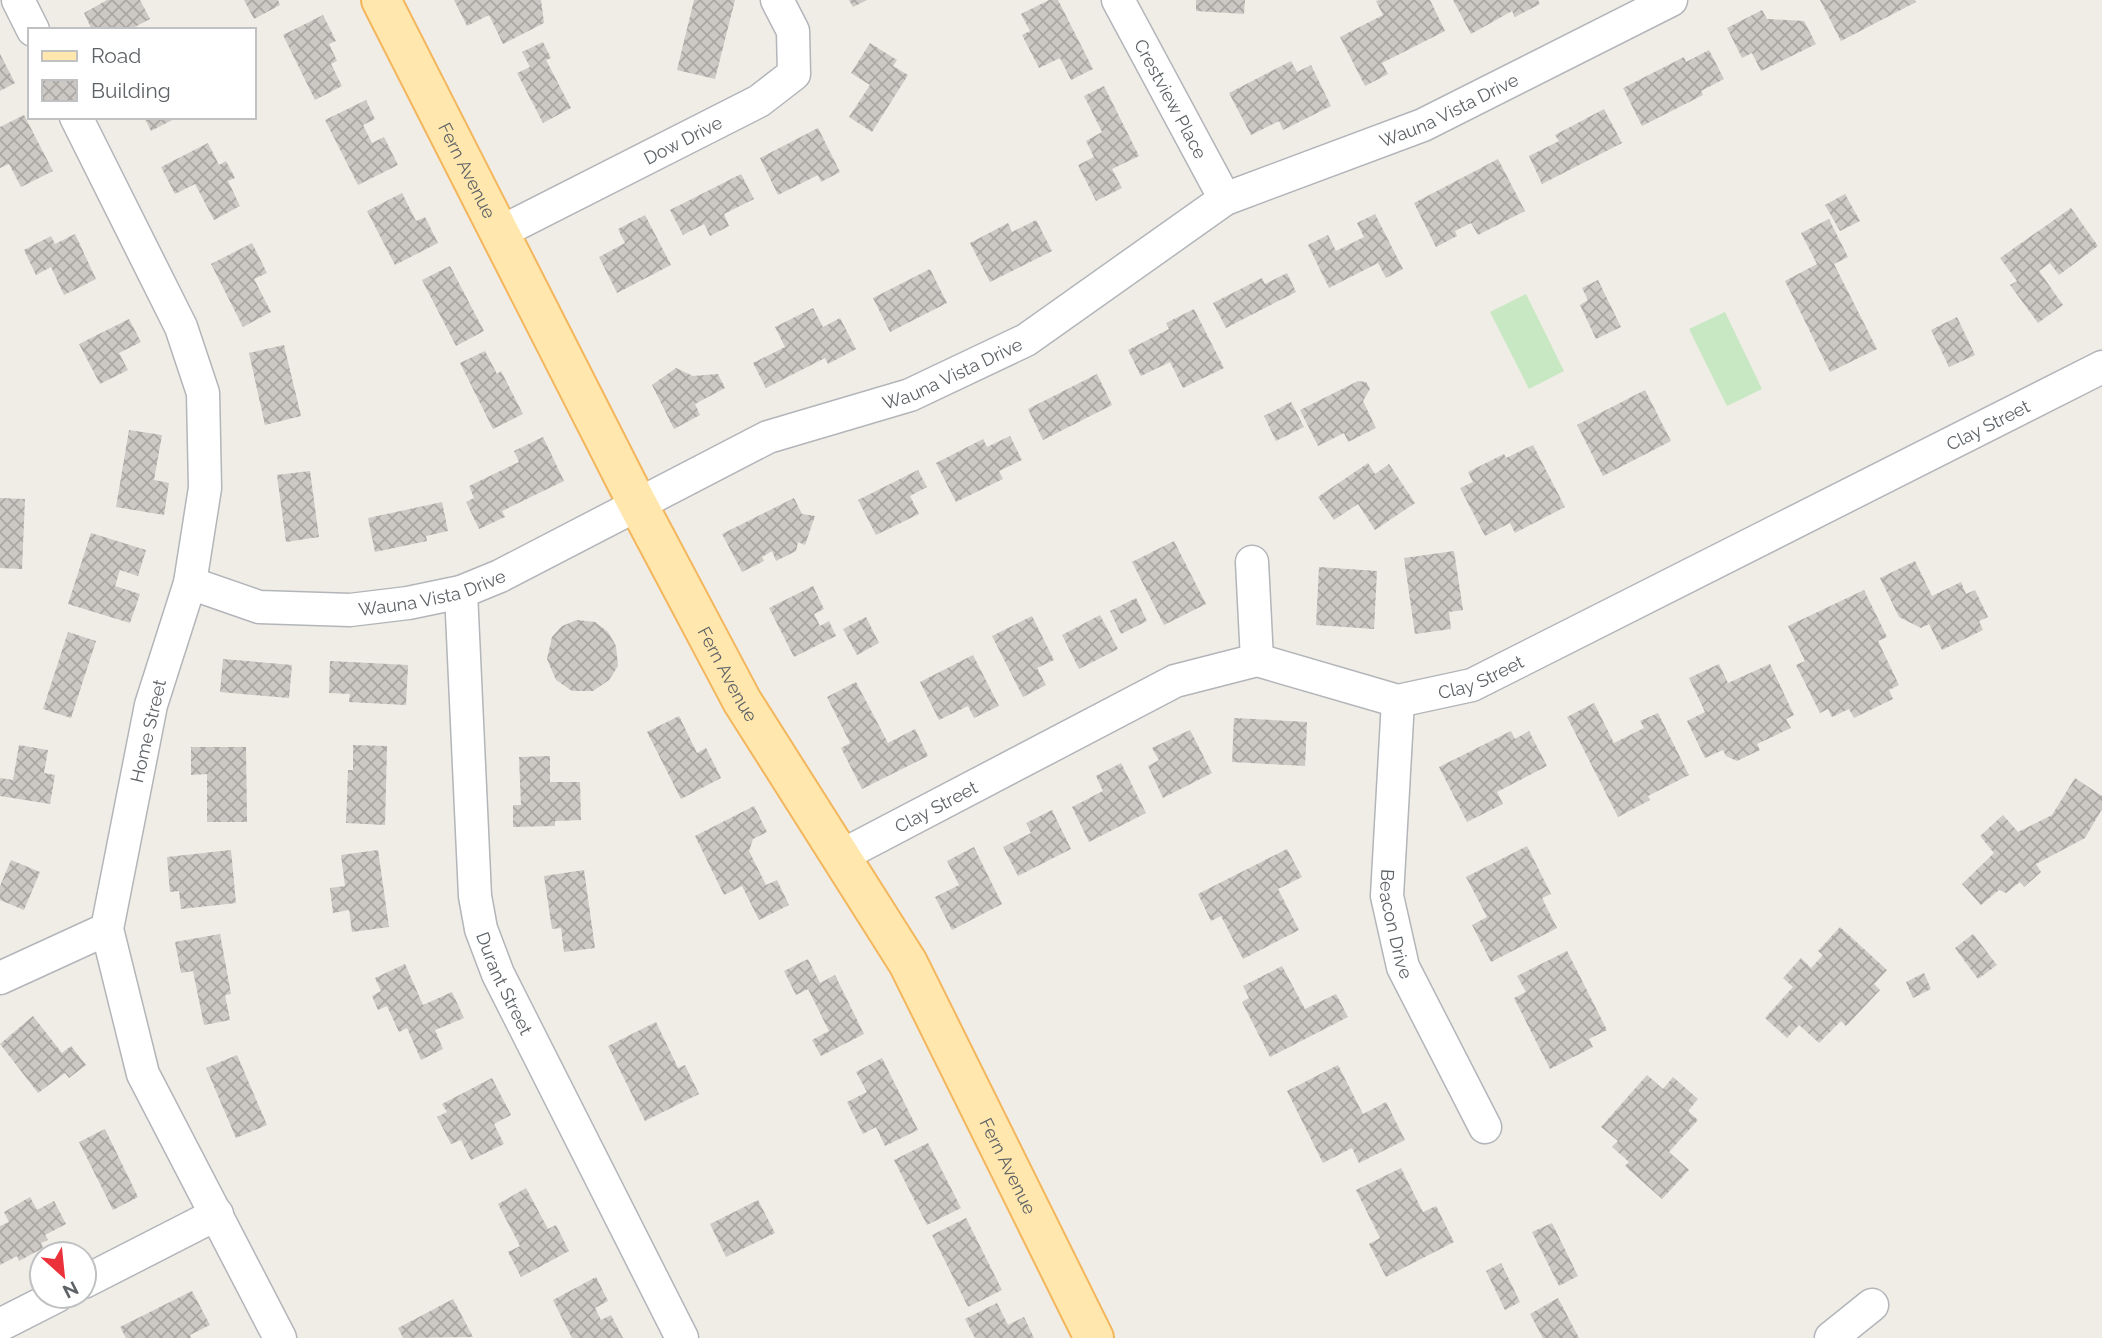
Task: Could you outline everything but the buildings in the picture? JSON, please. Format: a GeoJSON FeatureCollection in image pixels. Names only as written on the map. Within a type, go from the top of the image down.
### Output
{"type":"FeatureCollection","features":[{"type":"Feature","properties":{"kind":"main road","name":"Fern Avenue"},"geometry":{"type":"LineString","coordinates":[[381,0],[637,503],[742,701],[908,963],[1094,1338]]}},
{"type":"Feature","properties":{"kind":"street"},"geometry":{"type":"LineString","coordinates":[[18,0],[32,28]]}},
{"type":"Feature","properties":{"kind":"street","name":"Dow Drive"},"geometry":{"type":"LineString","coordinates":[[499,233],[759,101],[794,74],[793,31],[778,0]]}},
{"type":"Feature","properties":{"kind":"street","name":"Crestview Place"},"geometry":{"type":"LineString","coordinates":[[1118,0],[1225,199]]}},
{"type":"Feature","properties":{"kind":"street","name":"Wauna Vista Drive"},"geometry":{"type":"LineString","coordinates":[[190,583],[259,607],[350,610],[408,603],[461,592],[500,576],[768,437],[910,395],[1026,340],[1225,199],[1423,125],[1671,0]]}},
{"type":"Feature","properties":{"kind":"street","name":"Home Street"},"geometry":{"type":"LineString","coordinates":[[77,119],[181,327],[202,393],[205,488],[190,583],[151,705],[107,929],[143,1073],[280,1338]]}},
{"type":"Feature","properties":{"kind":"street","name":"Clay Street"},"geometry":{"type":"LineString","coordinates":[[841,856],[1175,681],[1257,660],[1398,701],[1472,685],[2102,367]]}},
{"type":"Feature","properties":{"kind":"street"},"geometry":{"type":"LineString","coordinates":[[1252,562],[1257,660]]}},
{"type":"Feature","properties":{"kind":"street","name":"Durant Street"},"geometry":{"type":"LineString","coordinates":[[461,592],[475,896],[481,929],[498,974],[682,1338]]}},
{"type":"Feature","properties":{"kind":"street","name":"Beacon Drive"},"geometry":{"type":"LineString","coordinates":[[1398,701],[1387,896],[1402,967],[1485,1127]]}},
{"type":"Feature","properties":{"kind":"street"},"geometry":{"type":"LineString","coordinates":[[0,978],[107,929]]}},
{"type":"Feature","properties":{"kind":"street"},"geometry":{"type":"LineString","coordinates":[[98,1275],[217,1214]]}},
{"type":"Feature","properties":{"kind":"street"},"geometry":{"type":"LineString","coordinates":[[1831,1338],[1872,1305]]}},
{"type":"Feature","properties":{"kind":"street"},"geometry":{"type":"LineString","coordinates":[[0,1325],[29,1310]]}},
{"type":"Feature","properties":{"kind":"green space"},"geometry":{"type":"Polygon","coordinates":[[[1526,294],[1564,371],[1529,389],[1490,312],[1526,294]]]}},
{"type":"Feature","properties":{"kind":"green space"},"geometry":{"type":"Polygon","coordinates":[[[1725,312],[1762,389],[1727,406],[1689,329],[1725,312]]]}}]}
